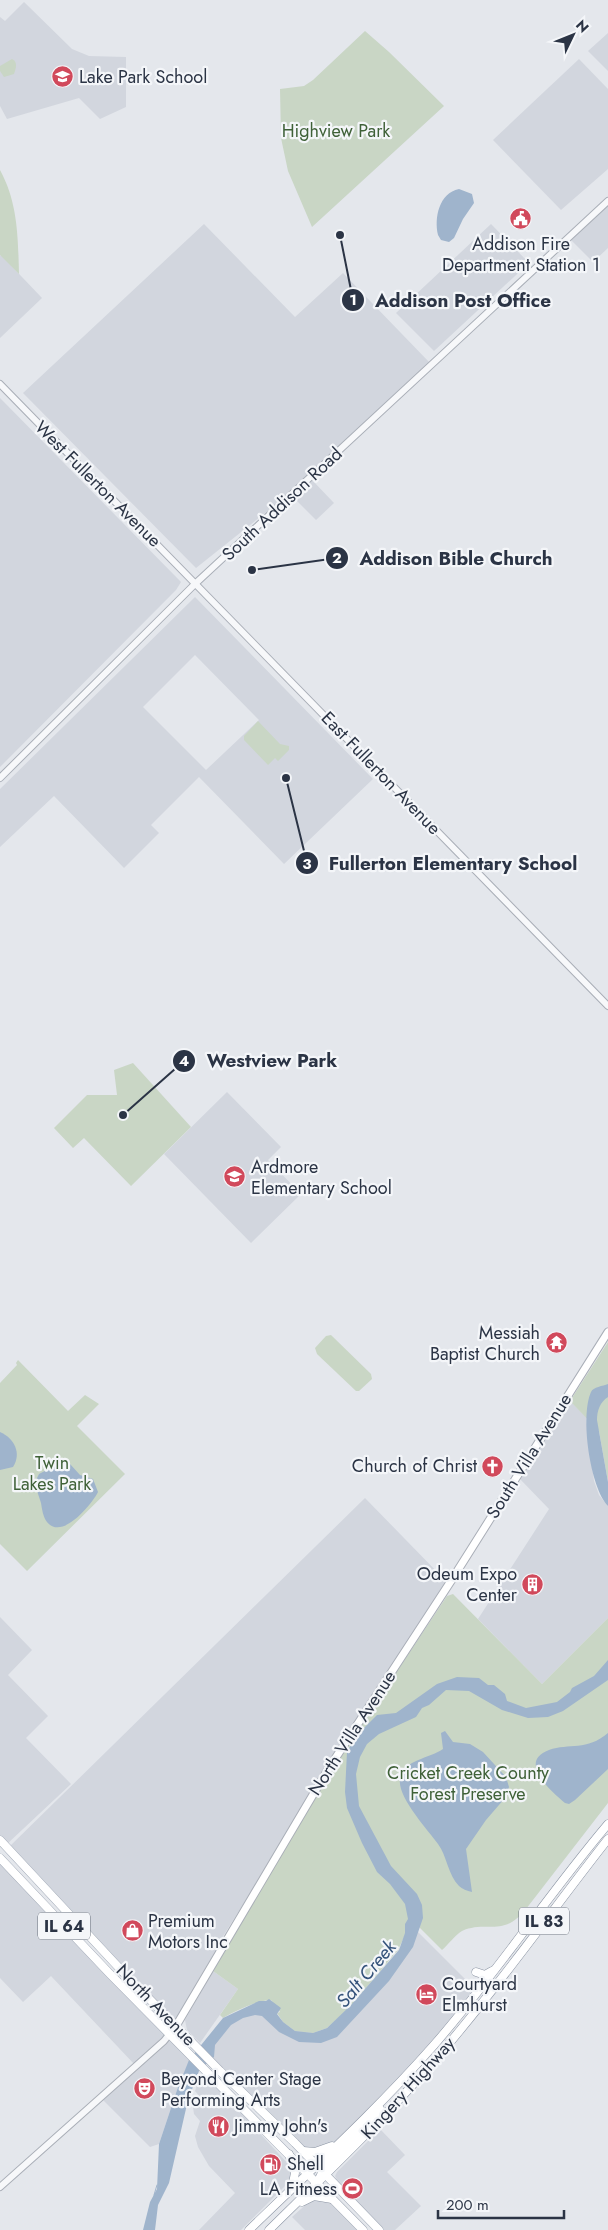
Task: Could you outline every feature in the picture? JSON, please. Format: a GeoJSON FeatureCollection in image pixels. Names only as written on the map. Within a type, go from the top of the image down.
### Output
{"type":"FeatureCollection","features":[{"type":"Feature","properties":{"kind":"main road","name":"South Villa Avenue"},"geometry":{"type":"LineString","coordinates":[[451,1581],[608,1332]]}},
{"type":"Feature","properties":{"kind":"main road","name":"North Villa Avenue"},"geometry":{"type":"LineString","coordinates":[[176,2026],[327,1771],[451,1581]]}},
{"type":"Feature","properties":{"kind":"main road","name":"IL 83"},"geometry":{"type":"LineString","coordinates":[[336,2145],[403,2078],[473,1997],[608,1824]]}},
{"type":"Feature","properties":{"kind":"main road","name":"Kingery Highway"},"geometry":{"type":"LineString","coordinates":[[269,2230],[392,2107],[452,2040],[482,2004],[608,1839]]}},
{"type":"Feature","properties":{"kind":"main road","name":"North Avenue"},"geometry":{"type":"LineString","coordinates":[[0,1840],[194,2045],[316,2164],[379,2230]]}},
{"type":"Feature","properties":{"kind":"main road","name":"IL 64"},"geometry":{"type":"LineString","coordinates":[[0,1858],[363,2230]]}},
{"type":"Feature","properties":{"kind":"main road"},"geometry":{"type":"LineString","coordinates":[[473,1997],[478,1985],[476,1972],[488,1974],[501,1962]]}},
{"type":"Feature","properties":{"kind":"main road"},"geometry":{"type":"LineString","coordinates":[[324,2173],[331,2159],[396,2092],[403,2078]]}},
{"type":"Feature","properties":{"kind":"main road"},"geometry":{"type":"LineString","coordinates":[[303,2151],[319,2151],[336,2145]]}},
{"type":"Feature","properties":{"kind":"main road","name":"Kingery Highway"},"geometry":{"type":"LineString","coordinates":[[249,2230],[336,2145]]}},
{"type":"Feature","properties":{"kind":"main road"},"geometry":{"type":"LineString","coordinates":[[288,2154],[295,2173],[291,2190]]}},
{"type":"Feature","properties":{"kind":"main road"},"geometry":{"type":"LineString","coordinates":[[296,2205],[314,2196],[332,2199]]}},
{"type":"Feature","properties":{"kind":"street","name":"South Addison Road"},"geometry":{"type":"LineString","coordinates":[[0,778],[196,584],[608,201]]}},
{"type":"Feature","properties":{"kind":"street","name":"West Fullerton Avenue"},"geometry":{"type":"LineString","coordinates":[[0,384],[196,584]]}},
{"type":"Feature","properties":{"kind":"street","name":"East Fullerton Avenue"},"geometry":{"type":"LineString","coordinates":[[196,584],[608,1006]]}},
{"type":"Feature","properties":{"kind":"street"},"geometry":{"type":"LineString","coordinates":[[0,2187],[176,2026]]}},
{"type":"Feature","properties":{"kind":"shaded area","name":"Lake Park School"},"geometry":{"type":"Polygon","coordinates":[[[24,2],[72,49],[89,56],[126,57],[126,107],[100,119],[79,98],[7,119],[0,106],[0,17],[5,21],[24,2]]]}},
{"type":"Feature","properties":{"kind":"shaded area"},"geometry":{"type":"Polygon","coordinates":[[[608,33],[608,71],[588,51],[608,33]]]}},
{"type":"Feature","properties":{"kind":"shaded area"},"geometry":{"type":"Polygon","coordinates":[[[579,59],[608,89],[608,169],[561,210],[493,140],[579,59]]]}},
{"type":"Feature","properties":{"kind":"shaded area"},"geometry":{"type":"Polygon","coordinates":[[[608,206],[608,248],[593,262],[571,240],[608,206]]]}},
{"type":"Feature","properties":{"kind":"shaded area"},"geometry":{"type":"Polygon","coordinates":[[[204,224],[295,317],[343,273],[430,363],[289,494],[196,568],[23,393],[204,224]]]}},
{"type":"Feature","properties":{"kind":"shaded area"},"geometry":{"type":"Polygon","coordinates":[[[491,224],[529,263],[434,351],[396,313],[491,224]]]}},
{"type":"Feature","properties":{"kind":"shaded area"},"geometry":{"type":"Polygon","coordinates":[[[0,256],[42,298],[0,338],[0,256]]]}},
{"type":"Feature","properties":{"kind":"shaded area"},"geometry":{"type":"Polygon","coordinates":[[[0,398],[181,582],[176,590],[0,767],[0,398]]]}},
{"type":"Feature","properties":{"kind":"shaded area"},"geometry":{"type":"Polygon","coordinates":[[[311,479],[334,503],[316,520],[292,496],[311,479]]]}},
{"type":"Feature","properties":{"kind":"shaded area"},"geometry":{"type":"Polygon","coordinates":[[[195,597],[373,779],[284,864],[199,777],[151,825],[159,833],[124,868],[54,796],[0,847],[0,789],[195,597]],[[195,655],[143,707],[206,770],[259,720],[195,655]]]}},
{"type":"Feature","properties":{"kind":"shaded area","name":"Ardmore Elementary School"},"geometry":{"type":"Polygon","coordinates":[[[227,1092],[281,1147],[268,1160],[301,1194],[251,1243],[164,1154],[227,1092]]]}},
{"type":"Feature","properties":{"kind":"shaded area"},"geometry":{"type":"Polygon","coordinates":[[[567,1398],[586,1417],[594,1481],[599,1495],[608,1506],[608,1618],[542,1684],[478,1619],[549,1509],[518,1477],[567,1398]]]}},
{"type":"Feature","properties":{"kind":"shaded area"},"geometry":{"type":"Polygon","coordinates":[[[365,1498],[443,1578],[445,1583],[215,1949],[217,1952],[175,2023],[9,1847],[365,1498]]]}},
{"type":"Feature","properties":{"kind":"shaded area"},"geometry":{"type":"Polygon","coordinates":[[[0,1617],[32,1650],[8,1675],[48,1716],[26,1738],[71,1784],[7,1844],[0,1837],[0,1617]]]}},
{"type":"Feature","properties":{"kind":"shaded area"},"geometry":{"type":"Polygon","coordinates":[[[0,1860],[168,2033],[135,2065],[51,1976],[23,2002],[0,1978],[0,1860]]]}},
{"type":"Feature","properties":{"kind":"shaded area"},"geometry":{"type":"Polygon","coordinates":[[[415,1929],[474,1988],[472,1996],[404,2074],[316,2162],[209,2056],[212,2047],[224,2028],[238,2017],[259,2012],[331,2036],[415,1929]]]}},
{"type":"Feature","properties":{"kind":"shaded area"},"geometry":{"type":"Polygon","coordinates":[[[213,1971],[238,1989],[200,2043],[187,2030],[185,2020],[213,1971]]]}},
{"type":"Feature","properties":{"kind":"shaded area"},"geometry":{"type":"Polygon","coordinates":[[[171,2037],[191,2057],[177,2090],[159,2144],[150,2147],[101,2098],[171,2037]]]}},
{"type":"Feature","properties":{"kind":"shaded area"},"geometry":{"type":"Polygon","coordinates":[[[207,2076],[291,2167],[292,2179],[241,2230],[199,2230],[235,2193],[209,2166],[198,2147],[195,2136],[200,2121],[194,2114],[193,2107],[201,2098],[195,2091],[197,2085],[207,2076]]]}},
{"type":"Feature","properties":{"kind":"shaded area"},"geometry":{"type":"Polygon","coordinates":[[[380,2129],[405,2155],[387,2172],[421,2206],[395,2230],[383,2230],[335,2176],[380,2129]]]}},
{"type":"Feature","properties":{"kind":"shaded area"},"geometry":{"type":"Polygon","coordinates":[[[311,2200],[328,2200],[358,2230],[305,2230],[292,2217],[311,2200]]]}},
{"type":"Feature","properties":{"kind":"green space","name":"Highview Park"},"geometry":{"type":"Polygon","coordinates":[[[365,31],[444,106],[312,227],[288,171],[281,138],[280,89],[304,86],[313,80],[365,31]]]}},
{"type":"Feature","properties":{"kind":"green space"},"geometry":{"type":"Polygon","coordinates":[[[12,59],[16,63],[14,74],[4,77],[0,71],[0,66],[12,59]]]}},
{"type":"Feature","properties":{"kind":"green space"},"geometry":{"type":"Polygon","coordinates":[[[0,170],[14,208],[19,274],[0,255],[0,170]]]}},
{"type":"Feature","properties":{"kind":"green space"},"geometry":{"type":"Polygon","coordinates":[[[258,721],[280,744],[289,746],[289,750],[278,761],[275,758],[268,765],[244,740],[244,736],[258,721]]]}},
{"type":"Feature","properties":{"kind":"green space"},"geometry":{"type":"Polygon","coordinates":[[[133,1063],[191,1127],[131,1186],[84,1138],[73,1148],[54,1128],[87,1095],[117,1095],[114,1070],[133,1063]]]}},
{"type":"Feature","properties":{"kind":"green space"},"geometry":{"type":"Polygon","coordinates":[[[331,1335],[371,1374],[372,1379],[359,1391],[356,1391],[317,1354],[315,1348],[326,1336],[331,1335]]]}},
{"type":"Feature","properties":{"kind":"green space"},"geometry":{"type":"Polygon","coordinates":[[[608,1342],[608,1482],[599,1431],[570,1401],[608,1342]]]}},
{"type":"Feature","properties":{"kind":"green space","name":"Twin Lakes Park"},"geometry":{"type":"Polygon","coordinates":[[[18,1360],[68,1411],[85,1395],[99,1404],[77,1426],[125,1474],[27,1571],[0,1544],[0,1383],[17,1365],[18,1360]]]}},
{"type":"Feature","properties":{"kind":"green space","name":"Cricket Creek County Forest Preserve"},"geometry":{"type":"Polygon","coordinates":[[[453,1594],[542,1684],[608,1618],[608,1803],[518,1918],[502,1926],[471,1928],[462,1931],[442,1950],[419,1927],[406,1933],[398,1950],[351,2006],[327,2028],[313,2033],[295,2031],[283,2022],[277,2013],[280,2012],[271,2000],[247,2006],[223,2018],[220,2015],[238,1989],[213,1971],[332,1769],[447,1596],[453,1594]]]}},
{"type":"Feature","properties":{"kind":"water"},"geometry":{"type":"Polygon","coordinates":[[[459,189],[472,194],[474,203],[463,219],[454,238],[449,242],[441,240],[437,228],[439,207],[447,195],[459,189]]]}},
{"type":"Feature","properties":{"kind":"water"},"geometry":{"type":"Polygon","coordinates":[[[608,1384],[608,1397],[600,1407],[597,1420],[608,1482],[608,1506],[596,1484],[592,1468],[586,1417],[592,1390],[608,1384]]]}},
{"type":"Feature","properties":{"kind":"water"},"geometry":{"type":"Polygon","coordinates":[[[0,1432],[13,1442],[17,1456],[13,1467],[0,1470],[0,1432]]]}},
{"type":"Feature","properties":{"kind":"water"},"geometry":{"type":"Polygon","coordinates":[[[64,1461],[70,1464],[80,1475],[93,1479],[98,1492],[76,1519],[60,1527],[53,1527],[47,1522],[44,1515],[36,1480],[39,1474],[64,1461]]]}},
{"type":"Feature","properties":{"kind":"water"},"geometry":{"type":"Polygon","coordinates":[[[608,1660],[608,1680],[563,1711],[548,1717],[528,1718],[502,1710],[469,1691],[446,1690],[429,1705],[422,1708],[416,1717],[379,1734],[367,1744],[360,1757],[356,1774],[359,1806],[391,1866],[417,1894],[422,1905],[423,1918],[413,1947],[389,1981],[337,2037],[321,2043],[299,2042],[279,2032],[262,2016],[255,2015],[243,2018],[231,2025],[215,2045],[214,2057],[199,2071],[188,2100],[169,2183],[158,2205],[155,2230],[143,2230],[150,2202],[157,2189],[159,2144],[177,2090],[189,2060],[223,2018],[259,2001],[269,1999],[281,2008],[277,2014],[283,2022],[295,2031],[313,2033],[327,2028],[351,2005],[399,1950],[408,1919],[405,1904],[390,1884],[377,1872],[347,1808],[345,1792],[347,1752],[357,1735],[377,1715],[396,1713],[437,1684],[457,1677],[479,1678],[488,1685],[494,1685],[505,1694],[507,1701],[526,1708],[557,1702],[570,1692],[572,1688],[594,1676],[608,1660]]]}},
{"type":"Feature","properties":{"kind":"water"},"geometry":{"type":"Polygon","coordinates":[[[445,1731],[453,1742],[470,1744],[483,1752],[506,1777],[509,1787],[505,1798],[486,1820],[466,1849],[472,1892],[462,1888],[455,1882],[441,1849],[408,1804],[400,1786],[402,1772],[406,1767],[443,1749],[441,1733],[445,1731]]]}},
{"type":"Feature","properties":{"kind":"water"},"geometry":{"type":"Polygon","coordinates":[[[608,1733],[608,1769],[575,1800],[569,1804],[565,1803],[545,1784],[536,1769],[536,1762],[540,1755],[556,1748],[578,1746],[593,1742],[608,1733]]]}},
{"type":"Feature","properties":{"kind":"waterway","name":"Salt Creek"},"geometry":{"type":"LineString","coordinates":[[154,2195],[157,2185]]}},
{"type":"Feature","properties":{"kind":"place","name":"Lake Park School"},"geometry":{"type":"Point","coordinates":[63,77]}},
{"type":"Feature","properties":{"kind":"place","name":"Addison Fire Department Station 1"},"geometry":{"type":"Point","coordinates":[521,219]}},
{"type":"Feature","properties":{"kind":"place","name":"Addison Post Office"},"geometry":{"type":"Point","coordinates":[340,235]}},
{"type":"Feature","properties":{"kind":"place","name":"Addison Bible Church"},"geometry":{"type":"Point","coordinates":[252,570]}},
{"type":"Feature","properties":{"kind":"place","name":"Fullerton Elementary School"},"geometry":{"type":"Point","coordinates":[286,778]}},
{"type":"Feature","properties":{"kind":"place","name":"Westview Park"},"geometry":{"type":"Point","coordinates":[123,1115]}},
{"type":"Feature","properties":{"kind":"place","name":"Ardmore Elementary School"},"geometry":{"type":"Point","coordinates":[235,1177]}},
{"type":"Feature","properties":{"kind":"place","name":"Messiah Baptist Church"},"geometry":{"type":"Point","coordinates":[556,1343]}},
{"type":"Feature","properties":{"kind":"place","name":"Church of Christ"},"geometry":{"type":"Point","coordinates":[493,1466]}},
{"type":"Feature","properties":{"kind":"place","name":"Odeum Expo Center"},"geometry":{"type":"Point","coordinates":[533,1584]}},
{"type":"Feature","properties":{"kind":"place","name":"Premium Motors Inc"},"geometry":{"type":"Point","coordinates":[132,1931]}},
{"type":"Feature","properties":{"kind":"place","name":"Courtyard Elmhurst"},"geometry":{"type":"Point","coordinates":[426,1994]}},
{"type":"Feature","properties":{"kind":"place","name":"Beyond Center Stage Performing Arts"},"geometry":{"type":"Point","coordinates":[145,2089]}},
{"type":"Feature","properties":{"kind":"place","name":"Jimmy John's"},"geometry":{"type":"Point","coordinates":[218,2126]}},
{"type":"Feature","properties":{"kind":"place","name":"Shell"},"geometry":{"type":"Point","coordinates":[271,2164]}},
{"type":"Feature","properties":{"kind":"place","name":"LA Fitness"},"geometry":{"type":"Point","coordinates":[353,2189]}}]}
